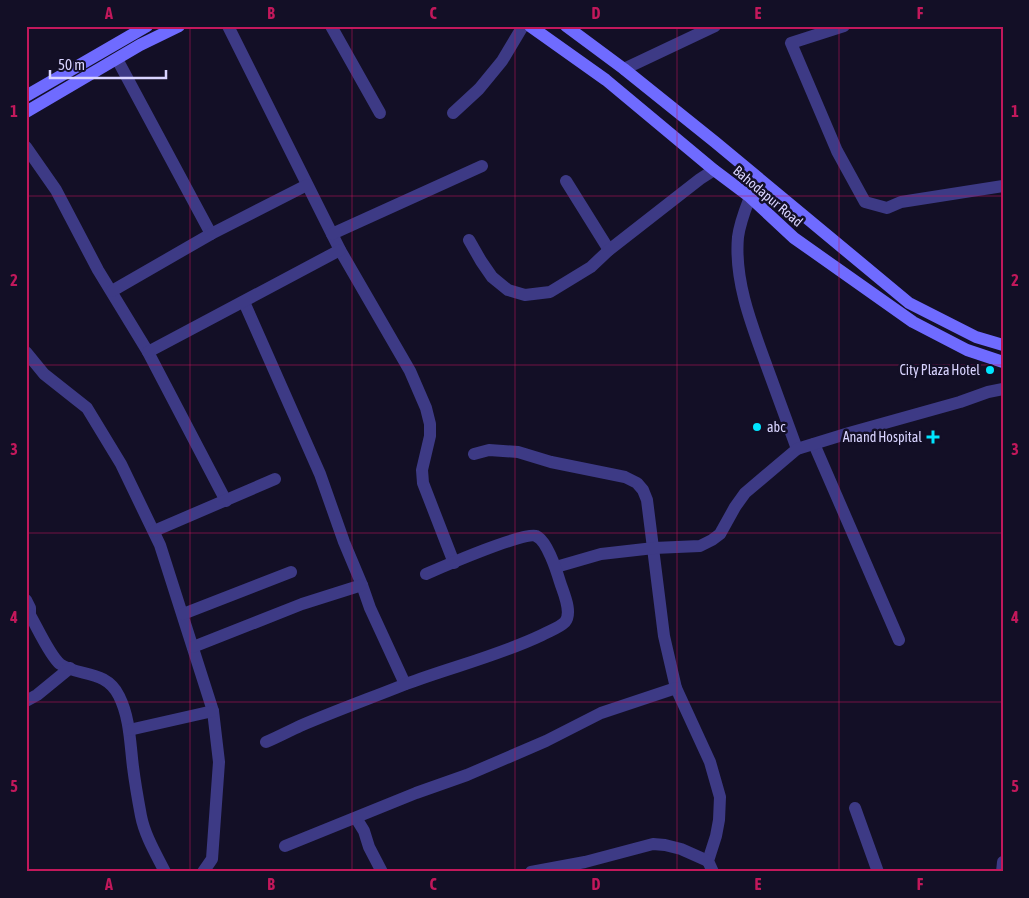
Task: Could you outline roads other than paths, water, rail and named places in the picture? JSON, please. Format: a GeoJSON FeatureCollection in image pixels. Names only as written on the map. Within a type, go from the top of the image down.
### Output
{"type":"FeatureCollection","features":[{"type":"Feature","properties":{"kind":"main road"},"geometry":{"type":"LineString","coordinates":[[26,96],[132,30],[147,26]]}},
{"type":"Feature","properties":{"kind":"main road"},"geometry":{"type":"LineString","coordinates":[[26,112],[116,59],[179,26]]}},
{"type":"Feature","properties":{"kind":"main road","name":"Bahodapur Road"},"geometry":{"type":"LineString","coordinates":[[530,26],[606,80],[714,170],[750,196],[794,238],[913,322],[967,350],[1003,362]]}},
{"type":"Feature","properties":{"kind":"main road"},"geometry":{"type":"LineString","coordinates":[[566,26],[624,69],[715,142],[909,303],[976,337],[1003,345]]}},
{"type":"Feature","properties":{"kind":"street"},"geometry":{"type":"LineString","coordinates":[[228,26],[340,250],[410,371],[426,408],[430,424],[430,436],[422,470],[423,484],[454,563]]}},
{"type":"Feature","properties":{"kind":"street"},"geometry":{"type":"LineString","coordinates":[[331,26],[380,113]]}},
{"type":"Feature","properties":{"kind":"street"},"geometry":{"type":"LineString","coordinates":[[453,113],[480,89],[502,61],[523,26]]}},
{"type":"Feature","properties":{"kind":"street"},"geometry":{"type":"LineString","coordinates":[[624,69],[715,26]]}},
{"type":"Feature","properties":{"kind":"street"},"geometry":{"type":"LineString","coordinates":[[844,26],[791,43],[837,151],[864,202],[887,208],[901,202],[1003,186]]}},
{"type":"Feature","properties":{"kind":"street"},"geometry":{"type":"LineString","coordinates":[[116,59],[211,234]]}},
{"type":"Feature","properties":{"kind":"street"},"geometry":{"type":"LineString","coordinates":[[26,147],[56,190],[98,270],[148,352],[226,501]]}},
{"type":"Feature","properties":{"kind":"street"},"geometry":{"type":"LineString","coordinates":[[332,234],[482,166]]}},
{"type":"Feature","properties":{"kind":"street"},"geometry":{"type":"LineString","coordinates":[[469,240],[492,276],[508,290],[525,295],[550,292],[591,267],[609,250],[714,170]]}},
{"type":"Feature","properties":{"kind":"street"},"geometry":{"type":"LineString","coordinates":[[566,181],[609,250]]}},
{"type":"Feature","properties":{"kind":"street"},"geometry":{"type":"LineString","coordinates":[[112,291],[211,234],[307,185]]}},
{"type":"Feature","properties":{"kind":"street"},"geometry":{"type":"LineString","coordinates":[[750,196],[740,222],[738,238],[742,286],[752,326],[797,449]]}},
{"type":"Feature","properties":{"kind":"street"},"geometry":{"type":"LineString","coordinates":[[148,352],[340,250]]}},
{"type":"Feature","properties":{"kind":"street"},"geometry":{"type":"LineString","coordinates":[[244,302],[320,474],[344,542],[376,622],[406,684]]}},
{"type":"Feature","properties":{"kind":"street"},"geometry":{"type":"LineString","coordinates":[[26,352],[44,374],[87,408],[121,464],[160,545],[213,711],[219,762],[214,844],[212,859],[203,872]]}},
{"type":"Feature","properties":{"kind":"street"},"geometry":{"type":"LineString","coordinates":[[556,568],[601,554],[654,548],[700,546],[720,534],[735,507],[746,494],[797,449],[1003,389]]}},
{"type":"Feature","properties":{"kind":"street"},"geometry":{"type":"LineString","coordinates":[[814,444],[899,640]]}},
{"type":"Feature","properties":{"kind":"street"},"geometry":{"type":"LineString","coordinates":[[474,454],[489,450],[518,452],[551,462],[625,477],[643,490],[647,500],[654,548],[664,636],[676,688],[710,762],[720,797],[719,820],[710,866],[681,849],[653,844],[585,862],[531,872]]}},
{"type":"Feature","properties":{"kind":"street"},"geometry":{"type":"LineString","coordinates":[[154,532],[275,479]]}},
{"type":"Feature","properties":{"kind":"street"},"geometry":{"type":"LineString","coordinates":[[266,742],[335,711],[406,684],[505,651],[535,638],[565,621],[568,612],[556,568],[542,540],[536,535],[527,535],[426,574]]}},
{"type":"Feature","properties":{"kind":"street"},"geometry":{"type":"LineString","coordinates":[[183,614],[291,572]]}},
{"type":"Feature","properties":{"kind":"street"},"geometry":{"type":"LineString","coordinates":[[193,647],[302,604],[362,585]]}},
{"type":"Feature","properties":{"kind":"street"},"geometry":{"type":"LineString","coordinates":[[26,600],[30,608],[28,617],[60,663],[70,668],[96,675],[107,682],[118,694],[129,730],[132,766],[142,818],[165,872]]}},
{"type":"Feature","properties":{"kind":"street"},"geometry":{"type":"LineString","coordinates":[[26,702],[70,668]]}},
{"type":"Feature","properties":{"kind":"street"},"geometry":{"type":"LineString","coordinates":[[285,846],[336,824],[356,818],[490,765],[568,730],[601,712],[676,688]]}},
{"type":"Feature","properties":{"kind":"street"},"geometry":{"type":"LineString","coordinates":[[129,730],[213,711]]}},
{"type":"Feature","properties":{"kind":"street"},"geometry":{"type":"LineString","coordinates":[[856,808],[878,872]]}},
{"type":"Feature","properties":{"kind":"street"},"geometry":{"type":"LineString","coordinates":[[356,818],[364,831],[369,847],[382,872]]}},
{"type":"Feature","properties":{"kind":"street"},"geometry":{"type":"LineString","coordinates":[[1002,872],[1003,862]]}},
{"type":"Feature","properties":{"kind":"place","name":"City Plaza Hotel"},"geometry":{"type":"Point","coordinates":[990,370]}},
{"type":"Feature","properties":{"kind":"place","name":"abc"},"geometry":{"type":"Point","coordinates":[757,427]}},
{"type":"Feature","properties":{"kind":"place","name":"Anand Hospital"},"geometry":{"type":"Point","coordinates":[933,437]}}]}
